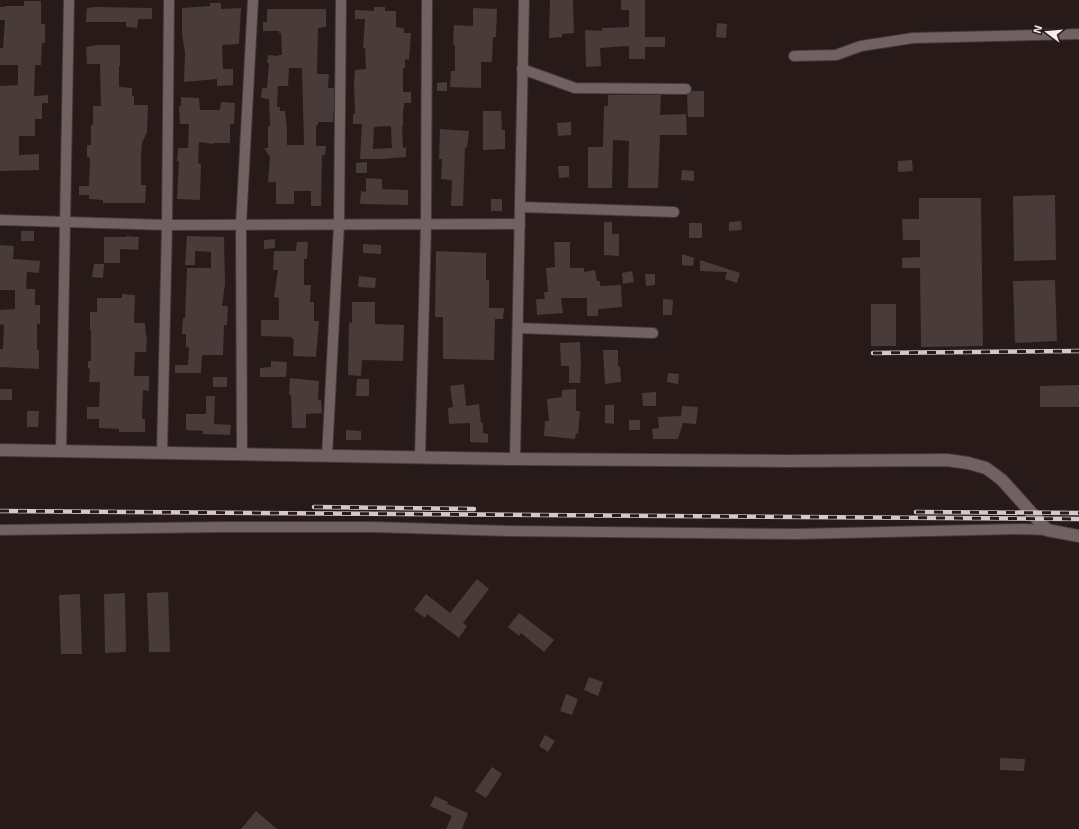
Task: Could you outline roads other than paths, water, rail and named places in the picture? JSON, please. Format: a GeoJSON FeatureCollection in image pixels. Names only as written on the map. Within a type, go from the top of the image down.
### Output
{"type":"FeatureCollection","features":[{"type":"Feature","properties":{"kind":"street"},"geometry":{"type":"LineString","coordinates":[[61,451],[69,0]]}},
{"type":"Feature","properties":{"kind":"street"},"geometry":{"type":"LineString","coordinates":[[162,453],[168,225],[169,0]]}},
{"type":"Feature","properties":{"kind":"street"},"geometry":{"type":"LineString","coordinates":[[242,454],[241,225],[253,0]]}},
{"type":"Feature","properties":{"kind":"street"},"geometry":{"type":"LineString","coordinates":[[327,456],[339,225],[341,0]]}},
{"type":"Feature","properties":{"kind":"street"},"geometry":{"type":"LineString","coordinates":[[420,458],[426,225],[427,0]]}},
{"type":"Feature","properties":{"kind":"street"},"geometry":{"type":"LineString","coordinates":[[515,459],[524,0]]}},
{"type":"Feature","properties":{"kind":"street"},"geometry":{"type":"LineString","coordinates":[[794,56],[836,56],[861,46],[912,38],[1079,34]]}},
{"type":"Feature","properties":{"kind":"street"},"geometry":{"type":"LineString","coordinates":[[522,69],[575,88],[686,89]]}},
{"type":"Feature","properties":{"kind":"street"},"geometry":{"type":"LineString","coordinates":[[521,207],[674,212]]}},
{"type":"Feature","properties":{"kind":"street"},"geometry":{"type":"LineString","coordinates":[[0,220],[168,225],[520,224]]}},
{"type":"Feature","properties":{"kind":"street"},"geometry":{"type":"LineString","coordinates":[[518,328],[653,333]]}},
{"type":"Feature","properties":{"kind":"street"},"geometry":{"type":"LineString","coordinates":[[0,450],[420,458],[787,461],[947,460],[968,463],[986,468],[1002,480],[1047,530]]}},
{"type":"Feature","properties":{"kind":"street"},"geometry":{"type":"LineString","coordinates":[[0,530],[355,527],[510,531],[797,534],[1015,529],[1047,530],[1079,536]]}},
{"type":"Feature","properties":{"kind":"railway"},"geometry":{"type":"LineString","coordinates":[[873,353],[1079,351]]}},
{"type":"Feature","properties":{"kind":"railway"},"geometry":{"type":"LineString","coordinates":[[314,507],[474,509]]}},
{"type":"Feature","properties":{"kind":"railway"},"geometry":{"type":"LineString","coordinates":[[0,511],[1079,519]]}},
{"type":"Feature","properties":{"kind":"railway"},"geometry":{"type":"LineString","coordinates":[[916,512],[1079,513]]}}]}
